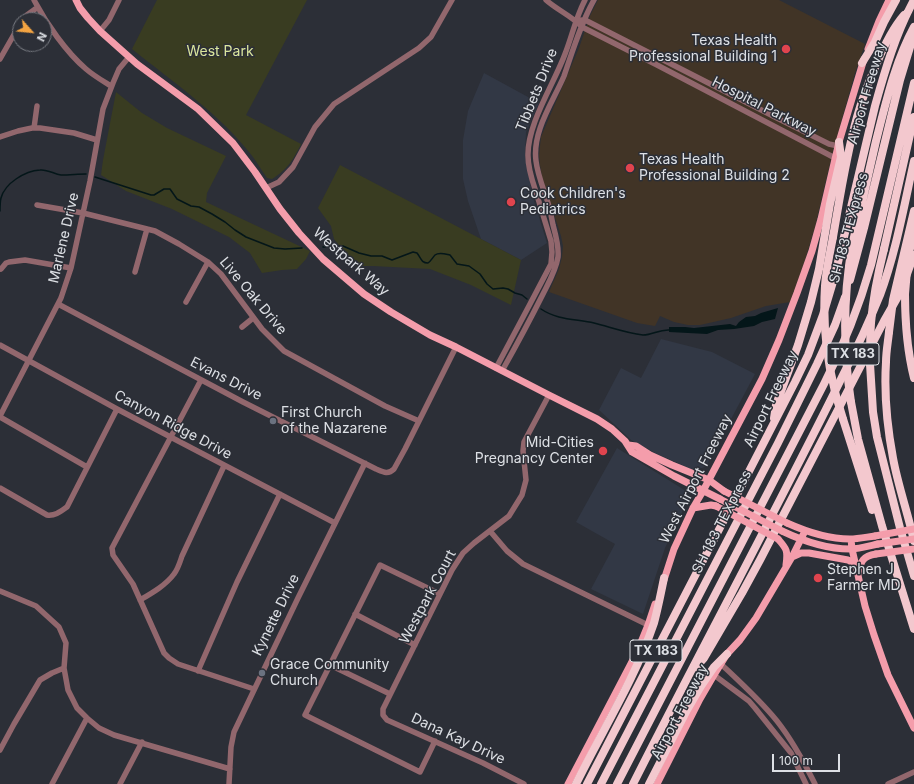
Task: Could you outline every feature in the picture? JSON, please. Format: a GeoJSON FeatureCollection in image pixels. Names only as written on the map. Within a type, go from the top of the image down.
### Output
{"type":"FeatureCollection","features":[{"type":"Feature","properties":{"kind":"highway"},"geometry":{"type":"LineString","coordinates":[[862,63],[875,42],[896,0]]}},
{"type":"Feature","properties":{"kind":"highway","name":"Airport Freeway"},"geometry":{"type":"LineString","coordinates":[[587,784],[808,355],[823,315],[835,275],[882,81],[895,43],[909,8],[914,0]]}},
{"type":"Feature","properties":{"kind":"highway"},"geometry":{"type":"LineString","coordinates":[[903,593],[896,585],[843,419],[834,386],[828,355],[825,316],[825,285],[857,118],[864,95],[881,53],[897,22],[909,8]]}},
{"type":"Feature","properties":{"kind":"highway"},"geometry":{"type":"LineString","coordinates":[[914,27],[906,42],[885,107],[852,246],[846,283],[844,321],[845,356],[851,402],[864,459],[882,526],[914,629]]}},
{"type":"Feature","properties":{"kind":"highway","name":"SH 183 TEXpress"},"geometry":{"type":"LineString","coordinates":[[601,784],[778,443],[835,325],[853,269],[900,80],[914,34]]}},
{"type":"Feature","properties":{"kind":"highway","name":"SH 183 TEXpress"},"geometry":{"type":"LineString","coordinates":[[617,784],[837,358],[865,287],[914,82]]}},
{"type":"Feature","properties":{"kind":"highway"},"geometry":{"type":"LineString","coordinates":[[914,117],[873,301],[870,364],[873,412],[877,437],[898,521],[914,576]]}},
{"type":"Feature","properties":{"kind":"highway"},"geometry":{"type":"LineString","coordinates":[[773,424],[776,406],[798,345],[819,269],[830,204],[841,157],[839,144]]}},
{"type":"Feature","properties":{"kind":"highway","name":"Airport Freeway"},"geometry":{"type":"LineString","coordinates":[[633,784],[830,402],[869,321],[887,272],[914,161]]}},
{"type":"Feature","properties":{"kind":"highway"},"geometry":{"type":"LineString","coordinates":[[914,211],[893,300],[886,362],[889,435],[900,490],[914,540]]}},
{"type":"Feature","properties":{"kind":"highway"},"geometry":{"type":"LineString","coordinates":[[914,229],[908,258],[905,294],[907,335],[914,378]]}},
{"type":"Feature","properties":{"kind":"highway"},"geometry":{"type":"LineString","coordinates":[[688,676],[704,658],[760,560],[900,293],[914,255]]}},
{"type":"Feature","properties":{"kind":"highway"},"geometry":{"type":"LineString","coordinates":[[576,784],[642,654],[654,624],[664,578]]}},
{"type":"Feature","properties":{"kind":"highway"},"geometry":{"type":"LineString","coordinates":[[649,784],[701,686],[714,667],[727,654]]}},
{"type":"Feature","properties":{"kind":"main road","name":"Westpark Way"},"geometry":{"type":"LineString","coordinates":[[76,0],[80,8],[100,31],[129,57],[198,109],[233,143],[280,209],[305,240],[317,252],[370,298],[391,312],[430,335],[598,419],[628,445],[632,452],[668,473],[794,537],[831,548],[852,549],[878,544],[914,540]]}},
{"type":"Feature","properties":{"kind":"main road","name":"Airport Freeway"},"geometry":{"type":"LineString","coordinates":[[779,340],[812,251],[835,158],[862,63],[889,0]]}},
{"type":"Feature","properties":{"kind":"main road","name":"West Airport Freeway"},"geometry":{"type":"LineString","coordinates":[[568,784],[635,655],[648,625],[674,549],[693,508],[762,379],[779,340]]}},
{"type":"Feature","properties":{"kind":"main road","name":"Westpark Way"},"geometry":{"type":"LineString","coordinates":[[628,445],[636,446],[650,455],[709,480],[724,491],[787,523],[821,536],[851,539],[914,529]]}},
{"type":"Feature","properties":{"kind":"main road"},"geometry":{"type":"LineString","coordinates":[[693,508],[711,505],[716,506],[778,538],[786,548],[786,567]]}},
{"type":"Feature","properties":{"kind":"main road","name":"Airport Freeway"},"geometry":{"type":"LineString","coordinates":[[657,784],[714,674],[727,654],[740,640],[756,618],[792,557],[805,531]]}},
{"type":"Feature","properties":{"kind":"main road"},"geometry":{"type":"LineString","coordinates":[[851,539],[865,606],[888,675],[914,728]]}},
{"type":"Feature","properties":{"kind":"main road"},"geometry":{"type":"LineString","coordinates":[[858,576],[860,564],[865,557],[914,549]]}},
{"type":"Feature","properties":{"kind":"main road"},"geometry":{"type":"LineString","coordinates":[[792,557],[801,553],[809,553],[848,560],[855,564]]}},
{"type":"Feature","properties":{"kind":"street"},"geometry":{"type":"LineString","coordinates":[[34,0],[58,38],[74,58],[94,76],[111,86]]}},
{"type":"Feature","properties":{"kind":"street"},"geometry":{"type":"LineString","coordinates":[[100,31],[109,20],[120,0]]}},
{"type":"Feature","properties":{"kind":"street"},"geometry":{"type":"LineString","coordinates":[[266,188],[279,182],[293,167],[316,127],[334,104],[419,48],[431,37],[452,0]]}},
{"type":"Feature","properties":{"kind":"street","name":"Hospital Parkway"},"geometry":{"type":"LineString","coordinates":[[546,0],[552,6],[576,21],[582,27],[835,158]]}},
{"type":"Feature","properties":{"kind":"street","name":"Tibbets Drive"},"geometry":{"type":"LineString","coordinates":[[499,369],[548,277],[552,252],[551,241],[529,169],[529,144],[534,125],[565,54],[585,0]]}},
{"type":"Feature","properties":{"kind":"street","name":"Tibbets Drive"},"geometry":{"type":"LineString","coordinates":[[548,277],[556,269],[558,247],[550,210],[536,162],[537,139],[594,0]]}},
{"type":"Feature","properties":{"kind":"street"},"geometry":{"type":"LineString","coordinates":[[31,12],[38,7]]}},
{"type":"Feature","properties":{"kind":"street"},"geometry":{"type":"LineString","coordinates":[[576,21],[585,20]]}},
{"type":"Feature","properties":{"kind":"street","name":"Hospital Parkway"},"geometry":{"type":"LineString","coordinates":[[585,20],[829,144],[839,144]]}},
{"type":"Feature","properties":{"kind":"street"},"geometry":{"type":"LineString","coordinates":[[0,59],[12,38]]}},
{"type":"Feature","properties":{"kind":"street","name":"Marlene Drive"},"geometry":{"type":"LineString","coordinates":[[0,417],[66,287],[90,181],[103,109],[119,69],[129,57]]}},
{"type":"Feature","properties":{"kind":"street"},"geometry":{"type":"LineString","coordinates":[[657,65],[660,59]]}},
{"type":"Feature","properties":{"kind":"street"},"geometry":{"type":"LineString","coordinates":[[551,86],[557,89]]}},
{"type":"Feature","properties":{"kind":"street"},"geometry":{"type":"LineString","coordinates":[[34,128],[37,106]]}},
{"type":"Feature","properties":{"kind":"street"},"geometry":{"type":"LineString","coordinates":[[0,137],[18,131],[40,128],[74,133],[98,140]]}},
{"type":"Feature","properties":{"kind":"street"},"geometry":{"type":"LineString","coordinates":[[529,144],[536,148]]}},
{"type":"Feature","properties":{"kind":"street"},"geometry":{"type":"LineString","coordinates":[[531,175],[539,173]]}},
{"type":"Feature","properties":{"kind":"street","name":"Live Oak Drive"},"geometry":{"type":"LineString","coordinates":[[37,205],[83,213],[147,228],[179,244],[208,262],[221,274],[253,318],[284,351],[385,406],[419,422]]}},
{"type":"Feature","properties":{"kind":"street"},"geometry":{"type":"LineString","coordinates":[[135,272],[147,228]]}},
{"type":"Feature","properties":{"kind":"street"},"geometry":{"type":"LineString","coordinates":[[548,232],[555,230]]}},
{"type":"Feature","properties":{"kind":"street"},"geometry":{"type":"LineString","coordinates":[[1,269],[6,263],[25,260],[71,268]]}},
{"type":"Feature","properties":{"kind":"street"},"geometry":{"type":"LineString","coordinates":[[186,302],[208,262]]}},
{"type":"Feature","properties":{"kind":"street","name":"Evans Drive"},"geometry":{"type":"LineString","coordinates":[[58,304],[201,380],[385,472],[394,469],[419,422]]}},
{"type":"Feature","properties":{"kind":"street"},"geometry":{"type":"LineString","coordinates":[[242,327],[253,318]]}},
{"type":"Feature","properties":{"kind":"street","name":"Canyon Ridge Drive"},"geometry":{"type":"LineString","coordinates":[[0,345],[116,409],[335,523]]}},
{"type":"Feature","properties":{"kind":"street"},"geometry":{"type":"LineString","coordinates":[[419,422],[456,347]]}},
{"type":"Feature","properties":{"kind":"street"},"geometry":{"type":"LineString","coordinates":[[201,380],[112,548],[113,555],[132,584],[164,653],[169,658],[178,664],[254,689]]}},
{"type":"Feature","properties":{"kind":"street","name":"Westpark Court"},"geometry":{"type":"LineString","coordinates":[[383,715],[383,709],[390,694],[452,570],[464,553],[474,543],[509,516],[522,495],[526,480],[522,451],[524,442],[549,395]]}},
{"type":"Feature","properties":{"kind":"street"},"geometry":{"type":"LineString","coordinates":[[0,488],[47,515],[56,515],[67,507],[116,409]]}},
{"type":"Feature","properties":{"kind":"street"},"geometry":{"type":"LineString","coordinates":[[0,417],[87,467]]}},
{"type":"Feature","properties":{"kind":"street","name":"Kynette Drive"},"geometry":{"type":"LineString","coordinates":[[229,784],[231,747],[234,732],[365,463]]}},
{"type":"Feature","properties":{"kind":"street"},"geometry":{"type":"LineString","coordinates":[[140,600],[166,583],[178,568],[224,466]]}},
{"type":"Feature","properties":{"kind":"street"},"geometry":{"type":"LineString","coordinates":[[198,670],[237,582],[280,494]]}},
{"type":"Feature","properties":{"kind":"street"},"geometry":{"type":"LineString","coordinates":[[490,531],[507,551],[523,564],[648,625]]}},
{"type":"Feature","properties":{"kind":"street"},"geometry":{"type":"LineString","coordinates":[[435,741],[420,772],[305,715],[380,565],[440,594]]}},
{"type":"Feature","properties":{"kind":"street"},"geometry":{"type":"LineString","coordinates":[[0,591],[36,606],[59,627],[66,644],[64,668],[68,690],[77,708],[99,728],[114,735],[230,768]]}},
{"type":"Feature","properties":{"kind":"street"},"geometry":{"type":"LineString","coordinates":[[355,614],[415,645]]}},
{"type":"Feature","properties":{"kind":"street"},"geometry":{"type":"LineString","coordinates":[[721,664],[755,696],[776,721],[788,737],[815,784]]}},
{"type":"Feature","properties":{"kind":"street"},"geometry":{"type":"LineString","coordinates":[[330,665],[390,694]]}},
{"type":"Feature","properties":{"kind":"street"},"geometry":{"type":"LineString","coordinates":[[0,750],[40,680],[64,668]]}},
{"type":"Feature","properties":{"kind":"street"},"geometry":{"type":"LineString","coordinates":[[714,674],[749,701],[791,753],[806,784]]}},
{"type":"Feature","properties":{"kind":"street"},"geometry":{"type":"LineString","coordinates":[[753,706],[759,701]]}},
{"type":"Feature","properties":{"kind":"street","name":"Dana Kay Drive"},"geometry":{"type":"LineString","coordinates":[[383,715],[387,720],[483,762],[524,784]]}},
{"type":"Feature","properties":{"kind":"street"},"geometry":{"type":"LineString","coordinates":[[52,784],[87,718]]}},
{"type":"Feature","properties":{"kind":"street"},"geometry":{"type":"LineString","coordinates":[[120,784],[142,742]]}},
{"type":"Feature","properties":{"kind":"street"},"geometry":{"type":"LineString","coordinates":[[801,772],[808,770]]}},
{"type":"Feature","properties":{"kind":"street"},"geometry":{"type":"LineString","coordinates":[[888,784],[914,772]]}},
{"type":"Feature","properties":{"kind":"shaded area"},"geometry":{"type":"Polygon","coordinates":[[[598,0],[779,0],[865,44],[855,73],[833,151],[815,227],[790,302],[766,306],[731,318],[700,325],[688,325],[674,322],[660,316],[655,326],[637,323],[549,292],[559,269],[563,246],[542,177],[539,155],[541,137],[579,48],[590,16],[598,0]]]}},
{"type":"Feature","properties":{"kind":"shaded area"},"geometry":{"type":"Polygon","coordinates":[[[484,73],[539,103],[526,132],[525,154],[534,201],[547,243],[521,260],[481,239],[468,201],[463,179],[463,140],[468,111],[484,73]]]}},
{"type":"Feature","properties":{"kind":"shaded area"},"geometry":{"type":"Polygon","coordinates":[[[778,308],[775,319],[762,322],[754,326],[718,330],[707,334],[669,332],[669,327],[694,328],[730,324],[736,326],[746,317],[755,316],[778,308]]]}},
{"type":"Feature","properties":{"kind":"shaded area"},"geometry":{"type":"Polygon","coordinates":[[[661,339],[712,352],[755,374],[706,466],[702,468],[691,469],[655,453],[631,440],[599,410],[621,368],[641,378],[661,339]]]}},
{"type":"Feature","properties":{"kind":"shaded area"},"geometry":{"type":"Polygon","coordinates":[[[617,448],[686,491],[689,498],[665,548],[643,614],[591,589],[615,544],[576,522],[617,448]]]}},
{"type":"Feature","properties":{"kind":"green space","name":"West Park"},"geometry":{"type":"Polygon","coordinates":[[[157,0],[307,0],[246,115],[301,144],[290,164],[272,179],[267,178],[253,157],[211,113],[132,49],[157,0]]]}},
{"type":"Feature","properties":{"kind":"green space"},"geometry":{"type":"Polygon","coordinates":[[[116,92],[142,113],[167,128],[226,156],[207,193],[206,202],[310,251],[306,259],[297,269],[262,273],[250,253],[229,237],[172,209],[126,191],[101,175],[116,92]]]}},
{"type":"Feature","properties":{"kind":"green space"},"geometry":{"type":"Polygon","coordinates":[[[340,165],[521,260],[511,305],[471,285],[430,269],[355,266],[334,239],[331,226],[318,208],[340,165]]]}},
{"type":"Feature","properties":{"kind":"waterway"},"geometry":{"type":"LineString","coordinates":[[0,211],[0,203],[3,193],[11,183],[22,175],[43,170],[61,175],[86,174]]}},
{"type":"Feature","properties":{"kind":"waterway"},"geometry":{"type":"LineString","coordinates":[[95,177],[151,195],[154,195],[164,189],[170,189],[177,199],[191,206],[199,207],[212,214],[246,237],[274,248],[302,248]]}},
{"type":"Feature","properties":{"kind":"waterway"},"geometry":{"type":"LineString","coordinates":[[323,247],[343,246],[359,253],[371,256],[382,256],[392,260],[413,252],[417,253],[422,261],[426,263],[428,263],[437,254],[450,255],[457,264],[469,266],[480,274],[487,284],[493,289],[508,289],[522,295],[527,299]]}},
{"type":"Feature","properties":{"kind":"waterway"},"geometry":{"type":"LineString","coordinates":[[541,309],[547,313],[560,317],[594,323],[643,335],[663,330],[670,330]]}},
{"type":"Feature","properties":{"kind":"place","name":"Texas Health Professional Building 1"},"geometry":{"type":"Point","coordinates":[786,49]}},
{"type":"Feature","properties":{"kind":"place","name":"Texas Health Professional Building 2"},"geometry":{"type":"Point","coordinates":[630,168]}},
{"type":"Feature","properties":{"kind":"place","name":"Cook Children's Pediatrics"},"geometry":{"type":"Point","coordinates":[511,202]}},
{"type":"Feature","properties":{"kind":"place","name":"First Church of the Nazarene"},"geometry":{"type":"Point","coordinates":[273,421]}},
{"type":"Feature","properties":{"kind":"place","name":"Mid-Cities Pregnancy Center"},"geometry":{"type":"Point","coordinates":[603,451]}},
{"type":"Feature","properties":{"kind":"place","name":"Stephen J Farmer MD"},"geometry":{"type":"Point","coordinates":[818,578]}},
{"type":"Feature","properties":{"kind":"place","name":"Grace Community Church"},"geometry":{"type":"Point","coordinates":[262,673]}}]}
